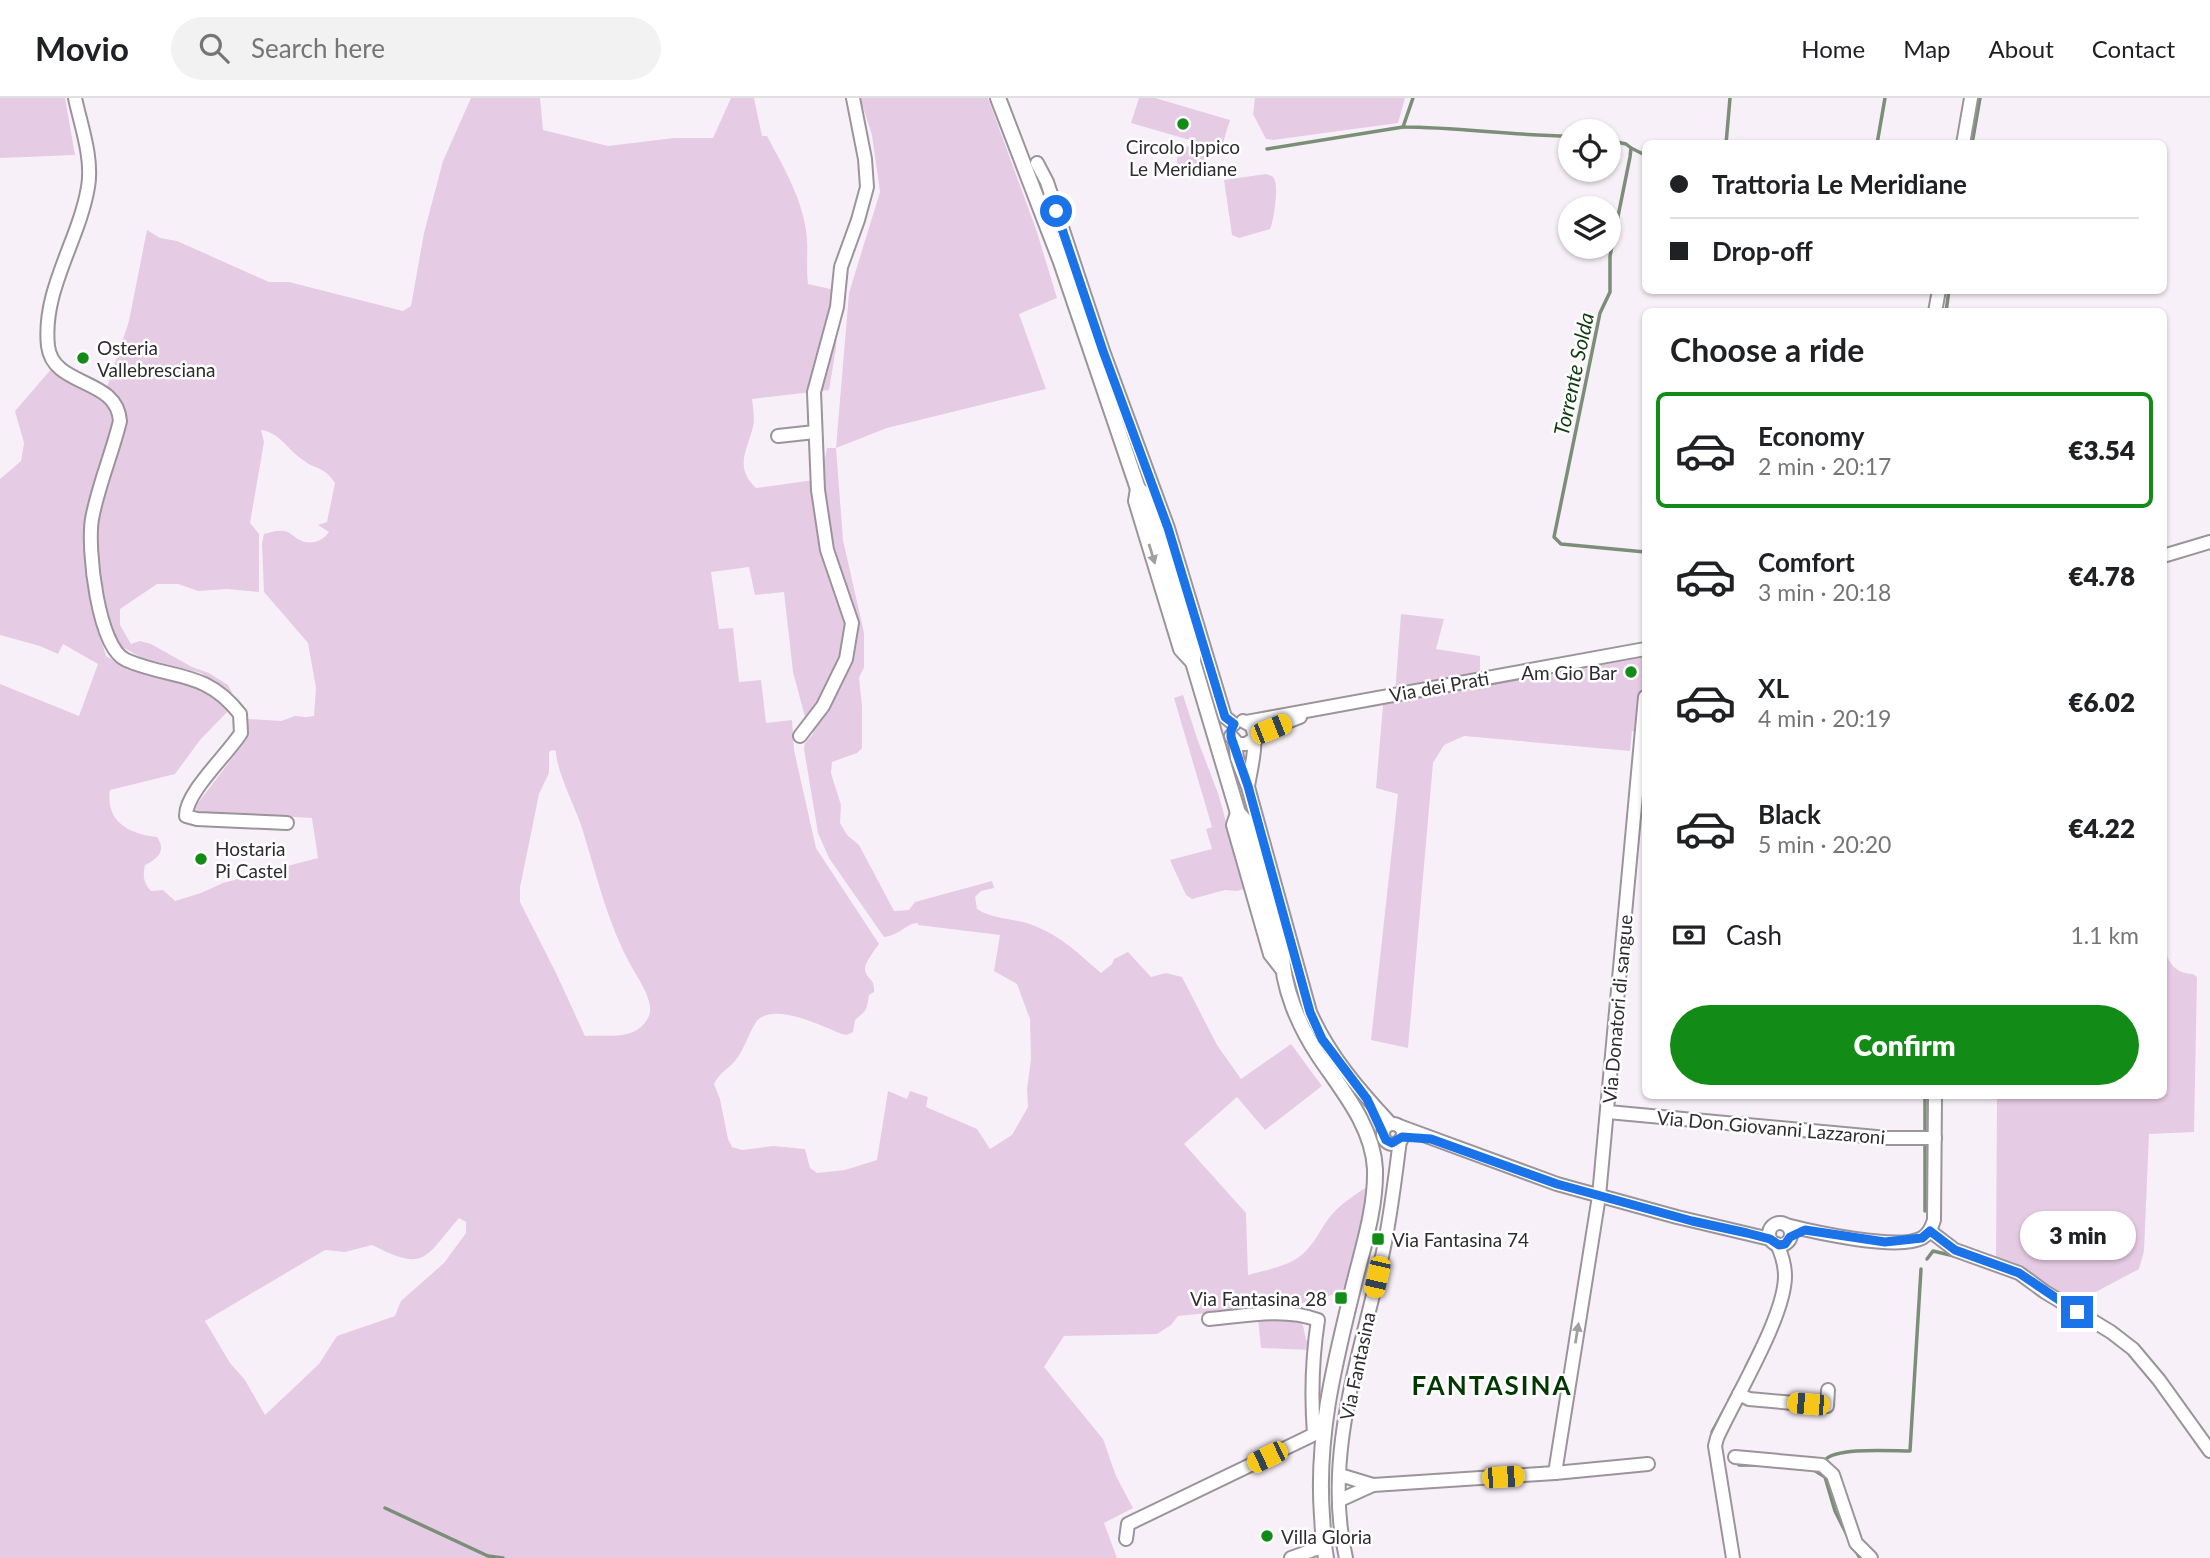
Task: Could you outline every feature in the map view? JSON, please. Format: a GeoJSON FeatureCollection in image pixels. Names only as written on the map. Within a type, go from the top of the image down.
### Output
{"type":"FeatureCollection","features":[{"type":"Feature","properties":{"kind":"street"},"geometry":{"type":"LineString","coordinates":[[75,98],[90,165],[88,187],[51,299],[48,347],[53,363],[66,374],[106,393],[119,410],[120,421],[92,521],[92,554],[102,620],[108,640],[122,659],[194,678],[208,685],[240,714],[241,733],[193,796],[186,811],[187,816],[197,819],[287,823]]}},
{"type":"Feature","properties":{"kind":"street"},"geometry":{"type":"LineString","coordinates":[[800,736],[823,706],[846,659],[852,623],[827,550],[818,490],[814,392],[837,307],[841,267],[867,187],[865,159],[853,98]]}},
{"type":"Feature","properties":{"kind":"street"},"geometry":{"type":"LineString","coordinates":[[998,98],[1061,262],[1138,489],[1147,497],[1194,645],[1193,663],[1238,813],[1246,822],[1282,951],[1282,968],[1304,1030],[1361,1122],[1375,1166],[1370,1218],[1318,1432]]}},
{"type":"Feature","properties":{"kind":"street"},"geometry":{"type":"LineString","coordinates":[[1964,140],[1970,98]]}},
{"type":"Feature","properties":{"kind":"street"},"geometry":{"type":"LineString","coordinates":[[1037,163],[1047,181],[1103,351],[1168,528],[1225,717],[1254,729],[1254,750],[1248,786]]}},
{"type":"Feature","properties":{"kind":"street"},"geometry":{"type":"LineString","coordinates":[[778,436],[815,432]]}},
{"type":"Feature","properties":{"kind":"street"},"geometry":{"type":"LineString","coordinates":[[2167,555],[2210,541]]}},
{"type":"Feature","properties":{"kind":"street","name":"Via dei Prati"},"geometry":{"type":"LineString","coordinates":[[1213,729],[1405,691],[1642,650]]}},
{"type":"Feature","properties":{"kind":"street","name":"Via dei Prati"},"geometry":{"type":"LineString","coordinates":[[1219,747],[1234,741],[1246,744],[1271,729],[1316,710]]}},
{"type":"Feature","properties":{"kind":"street"},"geometry":{"type":"LineString","coordinates":[[1237,724],[1230,734],[1248,786],[1310,1012],[1322,1039],[1393,1133],[1431,1139],[1557,1184],[1692,1221],[1747,1233],[1780,1236],[1805,1230],[1885,1242],[1922,1238],[1930,1231],[1934,1220],[1935,1099]]}},
{"type":"Feature","properties":{"kind":"street","name":"Via Donatori di sangue"},"geometry":{"type":"LineString","coordinates":[[1555,1473],[1599,1196],[1642,731]]}},
{"type":"Feature","properties":{"kind":"street","name":"Via Don Giovanni Lazzaroni"},"geometry":{"type":"LineString","coordinates":[[1608,1112],[1887,1138],[1934,1138]]}},
{"type":"Feature","properties":{"kind":"street","name":"Via Fantasina"},"geometry":{"type":"LineString","coordinates":[[1346,1558],[1340,1500],[1341,1450],[1346,1410],[1384,1250],[1395,1176],[1393,1133]]}},
{"type":"Feature","properties":{"kind":"street"},"geometry":{"type":"LineString","coordinates":[[1930,1231],[1955,1250],[2019,1273],[2133,1349],[2210,1451]]}},
{"type":"Feature","properties":{"kind":"street"},"geometry":{"type":"LineString","coordinates":[[1733,1558],[1715,1446],[1773,1323],[1785,1277],[1780,1236]]}},
{"type":"Feature","properties":{"kind":"street"},"geometry":{"type":"LineString","coordinates":[[1209,1319],[1287,1313],[1318,1320],[1312,1356],[1311,1389],[1318,1432]]}},
{"type":"Feature","properties":{"kind":"street"},"geometry":{"type":"LineString","coordinates":[[1739,1394],[1748,1399],[1827,1406],[1828,1391]]}},
{"type":"Feature","properties":{"kind":"street","name":"Via Fantasina"},"geometry":{"type":"LineString","coordinates":[[1126,1539],[1128,1524],[1318,1432],[1323,1554]]}},
{"type":"Feature","properties":{"kind":"street"},"geometry":{"type":"LineString","coordinates":[[1735,1457],[1822,1465],[1833,1475],[1856,1543],[1871,1558]]}},
{"type":"Feature","properties":{"kind":"street"},"geometry":{"type":"LineString","coordinates":[[1340,1475],[1373,1485],[1648,1464]]}},
{"type":"Feature","properties":{"kind":"street"},"geometry":{"type":"LineString","coordinates":[[1340,1500],[1373,1485]]}},
{"type":"Feature","properties":{"kind":"street"},"geometry":{"type":"LineString","coordinates":[[1291,1558],[1323,1554]]}},
{"type":"Feature","properties":{"kind":"shaded area"},"geometry":{"type":"Polygon","coordinates":[[[0,98],[65,98],[75,155],[0,158],[0,98]]]}},
{"type":"Feature","properties":{"kind":"shaded area"},"geometry":{"type":"Polygon","coordinates":[[[471,98],[540,98],[543,130],[608,146],[674,138],[713,138],[731,98],[754,98],[762,136],[767,136],[793,186],[802,213],[807,240],[808,284],[839,291],[836,348],[829,390],[752,399],[754,424],[744,466],[745,473],[756,488],[821,479],[827,448],[836,448],[843,540],[864,633],[864,667],[859,678],[862,748],[857,753],[832,762],[831,773],[841,805],[840,823],[847,835],[859,845],[894,911],[909,910],[915,902],[992,881],[994,888],[981,891],[975,897],[977,909],[1044,930],[1070,946],[1101,973],[1114,959],[1128,952],[1151,977],[1166,973],[1182,977],[1217,1045],[1241,1079],[1291,1044],[1322,1086],[1265,1130],[1237,1097],[1184,1144],[1246,1213],[1248,1275],[1281,1266],[1299,1257],[1312,1244],[1333,1213],[1367,1187],[1367,1204],[1349,1282],[1343,1292],[1299,1304],[1178,1316],[1171,1325],[1157,1334],[1064,1336],[1044,1367],[1103,1439],[1116,1476],[1133,1508],[1104,1523],[1117,1558],[0,1558],[0,684],[79,716],[98,664],[63,644],[58,654],[0,635],[0,479],[21,461],[24,443],[15,411],[53,367],[115,406],[109,477],[124,415],[120,399],[107,387],[129,321],[147,230],[160,238],[177,241],[269,282],[289,282],[403,311],[411,306],[424,233],[443,161],[471,98]],[[261,430],[264,442],[250,523],[259,534],[259,592],[227,589],[198,591],[178,584],[157,584],[120,609],[120,625],[131,644],[140,641],[151,644],[192,667],[209,673],[228,685],[233,694],[201,673],[142,658],[119,645],[109,624],[99,566],[85,566],[95,620],[106,656],[118,663],[200,686],[229,710],[200,740],[175,774],[110,790],[109,801],[116,818],[129,829],[157,837],[160,842],[159,854],[145,865],[145,882],[151,891],[163,890],[175,901],[223,883],[318,858],[312,818],[199,812],[194,808],[247,739],[248,719],[281,721],[295,716],[314,716],[316,688],[308,643],[264,592],[262,543],[264,534],[279,531],[288,532],[306,542],[323,538],[329,532],[318,525],[327,522],[335,483],[327,473],[303,460],[273,434],[261,430]],[[749,567],[711,572],[719,629],[733,628],[739,682],[761,680],[766,723],[792,720],[794,750],[816,848],[879,944],[865,967],[874,992],[869,995],[867,1007],[855,1020],[853,1032],[842,1034],[785,1014],[763,1016],[756,1022],[738,1056],[714,1084],[720,1099],[728,1139],[732,1147],[742,1150],[773,1146],[805,1149],[810,1168],[817,1173],[845,1170],[877,1160],[888,1091],[907,1099],[910,1091],[928,1097],[926,1107],[977,1129],[990,1149],[1012,1135],[1028,1107],[1027,1089],[1031,1059],[1030,1019],[1017,984],[994,971],[1000,935],[918,923],[884,937],[829,858],[818,833],[804,749],[805,743],[813,734],[812,725],[805,717],[793,672],[784,592],[755,595],[749,567]],[[556,751],[549,752],[549,773],[539,794],[520,887],[520,902],[585,1036],[628,1034],[636,1031],[648,1018],[650,1004],[613,926],[556,751]],[[459,1218],[430,1252],[414,1259],[403,1258],[372,1245],[345,1252],[325,1250],[205,1321],[265,1415],[319,1364],[337,1336],[395,1316],[401,1301],[444,1263],[466,1233],[466,1222],[459,1218]]]}},
{"type":"Feature","properties":{"kind":"shaded area"},"geometry":{"type":"Polygon","coordinates":[[[860,98],[988,98],[1036,229],[1057,298],[1019,314],[1046,389],[887,428],[836,448],[849,293],[880,192],[872,135],[860,98]]]}},
{"type":"Feature","properties":{"kind":"shaded area","name":"Circolo Ippico Le Meridiane"},"geometry":{"type":"Polygon","coordinates":[[[1139,98],[1155,98],[1230,120],[1221,149],[1131,123],[1139,98]]]}},
{"type":"Feature","properties":{"kind":"shaded area"},"geometry":{"type":"Polygon","coordinates":[[[1255,98],[1405,98],[1398,123],[1273,140],[1266,139],[1253,114],[1255,98]]]}},
{"type":"Feature","properties":{"kind":"shaded area","name":"Circolo Ippico Le Meridiane"},"geometry":{"type":"Polygon","coordinates":[[[1191,146],[1201,150],[1205,160],[1201,170],[1191,174],[1181,170],[1177,160],[1181,150],[1191,146]]]}},
{"type":"Feature","properties":{"kind":"shaded area","name":"Circolo Ippico Le Meridiane"},"geometry":{"type":"Polygon","coordinates":[[[1266,174],[1272,176],[1276,185],[1270,229],[1239,238],[1232,235],[1224,180],[1266,174]]]}},
{"type":"Feature","properties":{"kind":"shaded area"},"geometry":{"type":"Polygon","coordinates":[[[1401,614],[1444,619],[1436,649],[1480,656],[1480,678],[1642,650],[1642,733],[1632,731],[1630,751],[1464,736],[1444,745],[1433,763],[1408,1048],[1371,1040],[1398,794],[1376,788],[1383,705],[1395,694],[1401,614]]]}},
{"type":"Feature","properties":{"kind":"shaded area"},"geometry":{"type":"Polygon","coordinates":[[[1183,695],[1219,796],[1244,889],[1225,890],[1192,899],[1186,895],[1170,860],[1212,849],[1206,829],[1212,827],[1174,698],[1183,695]]]}},
{"type":"Feature","properties":{"kind":"shaded area"},"geometry":{"type":"Polygon","coordinates":[[[2167,955],[2175,968],[2197,977],[2194,1132],[2149,1134],[2144,1251],[2139,1269],[2075,1303],[2028,1272],[1996,1258],[1997,1099],[2167,1099],[2167,955]]]}},
{"type":"Feature","properties":{"kind":"shaded area"},"geometry":{"type":"Polygon","coordinates":[[[1258,1318],[1297,1320],[1303,1325],[1306,1340],[1311,1343],[1310,1350],[1261,1348],[1258,1318]]]}},
{"type":"Feature","properties":{"kind":"waterway","name":"Torrente Solda"},"geometry":{"type":"LineString","coordinates":[[1413,98],[1403,127],[1558,136]]}},
{"type":"Feature","properties":{"kind":"waterway"},"geometry":{"type":"LineString","coordinates":[[1726,140],[1730,98]]}},
{"type":"Feature","properties":{"kind":"waterway"},"geometry":{"type":"LineString","coordinates":[[1878,140],[1885,98]]}},
{"type":"Feature","properties":{"kind":"waterway"},"geometry":{"type":"LineString","coordinates":[[1973,140],[1980,98]]}},
{"type":"Feature","properties":{"kind":"waterway"},"geometry":{"type":"LineString","coordinates":[[1267,149],[1403,127]]}},
{"type":"Feature","properties":{"kind":"waterway","name":"Torrente Solda"},"geometry":{"type":"LineString","coordinates":[[1621,143],[1631,148],[1610,256],[1610,292],[1600,313],[1554,537],[1561,544],[1642,552]]}},
{"type":"Feature","properties":{"kind":"waterway"},"geometry":{"type":"LineString","coordinates":[[1631,148],[1642,154]]}},
{"type":"Feature","properties":{"kind":"waterway"},"geometry":{"type":"LineString","coordinates":[[1947,308],[1948,294]]}},
{"type":"Feature","properties":{"kind":"waterway"},"geometry":{"type":"LineString","coordinates":[[1925,1099],[1925,1211]]}},
{"type":"Feature","properties":{"kind":"waterway"},"geometry":{"type":"LineString","coordinates":[[1927,1259],[1933,1251],[1954,1256]]}},
{"type":"Feature","properties":{"kind":"waterway"},"geometry":{"type":"LineString","coordinates":[[1825,1460],[1852,1451],[1910,1451],[1921,1269]]}},
{"type":"Feature","properties":{"kind":"waterway","name":"Torrente Solda"},"geometry":{"type":"LineString","coordinates":[[1746,1367],[1756,1347]]}},
{"type":"Feature","properties":{"kind":"waterway","name":"Torrente Solda"},"geometry":{"type":"LineString","coordinates":[[1729,1400],[1740,1380]]}},
{"type":"Feature","properties":{"kind":"waterway","name":"Torrente Solda"},"geometry":{"type":"LineString","coordinates":[[1712,1432],[1725,1408]]}},
{"type":"Feature","properties":{"kind":"waterway","name":"Torrente Solda"},"geometry":{"type":"LineString","coordinates":[[1739,1465],[1758,1465]]}},
{"type":"Feature","properties":{"kind":"waterway","name":"Torrente Solda"},"geometry":{"type":"LineString","coordinates":[[1814,1470],[1825,1477],[1835,1511],[1849,1539]]}},
{"type":"Feature","properties":{"kind":"waterway"},"geometry":{"type":"LineString","coordinates":[[385,1508],[488,1556],[503,1558]]}},
{"type":"Feature","properties":{"kind":"waterway","name":"Torrente Solda"},"geometry":{"type":"LineString","coordinates":[[1854,1548],[1860,1558]]}},
{"type":"Feature","properties":{"kind":"place","name":"Circolo Ippico Le Meridiane"},"geometry":{"type":"Point","coordinates":[1183,124]}},
{"type":"Feature","properties":{"kind":"place","name":"Osteria Vallebresciana"},"geometry":{"type":"Point","coordinates":[83,358]}},
{"type":"Feature","properties":{"kind":"place","name":"Am Gio Bar"},"geometry":{"type":"Point","coordinates":[1631,672]}},
{"type":"Feature","properties":{"kind":"place","name":"Hostaria Pi Castel"},"geometry":{"type":"Point","coordinates":[201,859]}},
{"type":"Feature","properties":{"kind":"place","name":"Via Fantasina 74"},"geometry":{"type":"Point","coordinates":[1378,1239]}},
{"type":"Feature","properties":{"kind":"place","name":"Via Fantasina 28"},"geometry":{"type":"Point","coordinates":[1341,1298]}},
{"type":"Feature","properties":{"kind":"place","name":"Villa Gloria"},"geometry":{"type":"Point","coordinates":[1267,1536]}},
{"type":"Feature","properties":{"kind":"district","name":"FANTASINA"},"geometry":{"type":"Point","coordinates":[1492,1385]}},
{"type":"Feature","properties":{"kind":"route"},"geometry":{"type":"LineString","coordinates":[[1056,211],[1142,462],[1168,528],[1225,717],[1234,724],[1230,734],[1248,786],[1310,1012],[1322,1039],[1367,1099],[1384,1138],[1392,1143],[1402,1137],[1431,1139],[1557,1184],[1770,1239],[1779,1245],[1785,1244],[1790,1237],[1805,1230],[1885,1242],[1906,1242],[1922,1238],[1930,1231],[1955,1250],[2019,1273],[2077,1312]]}}]}
